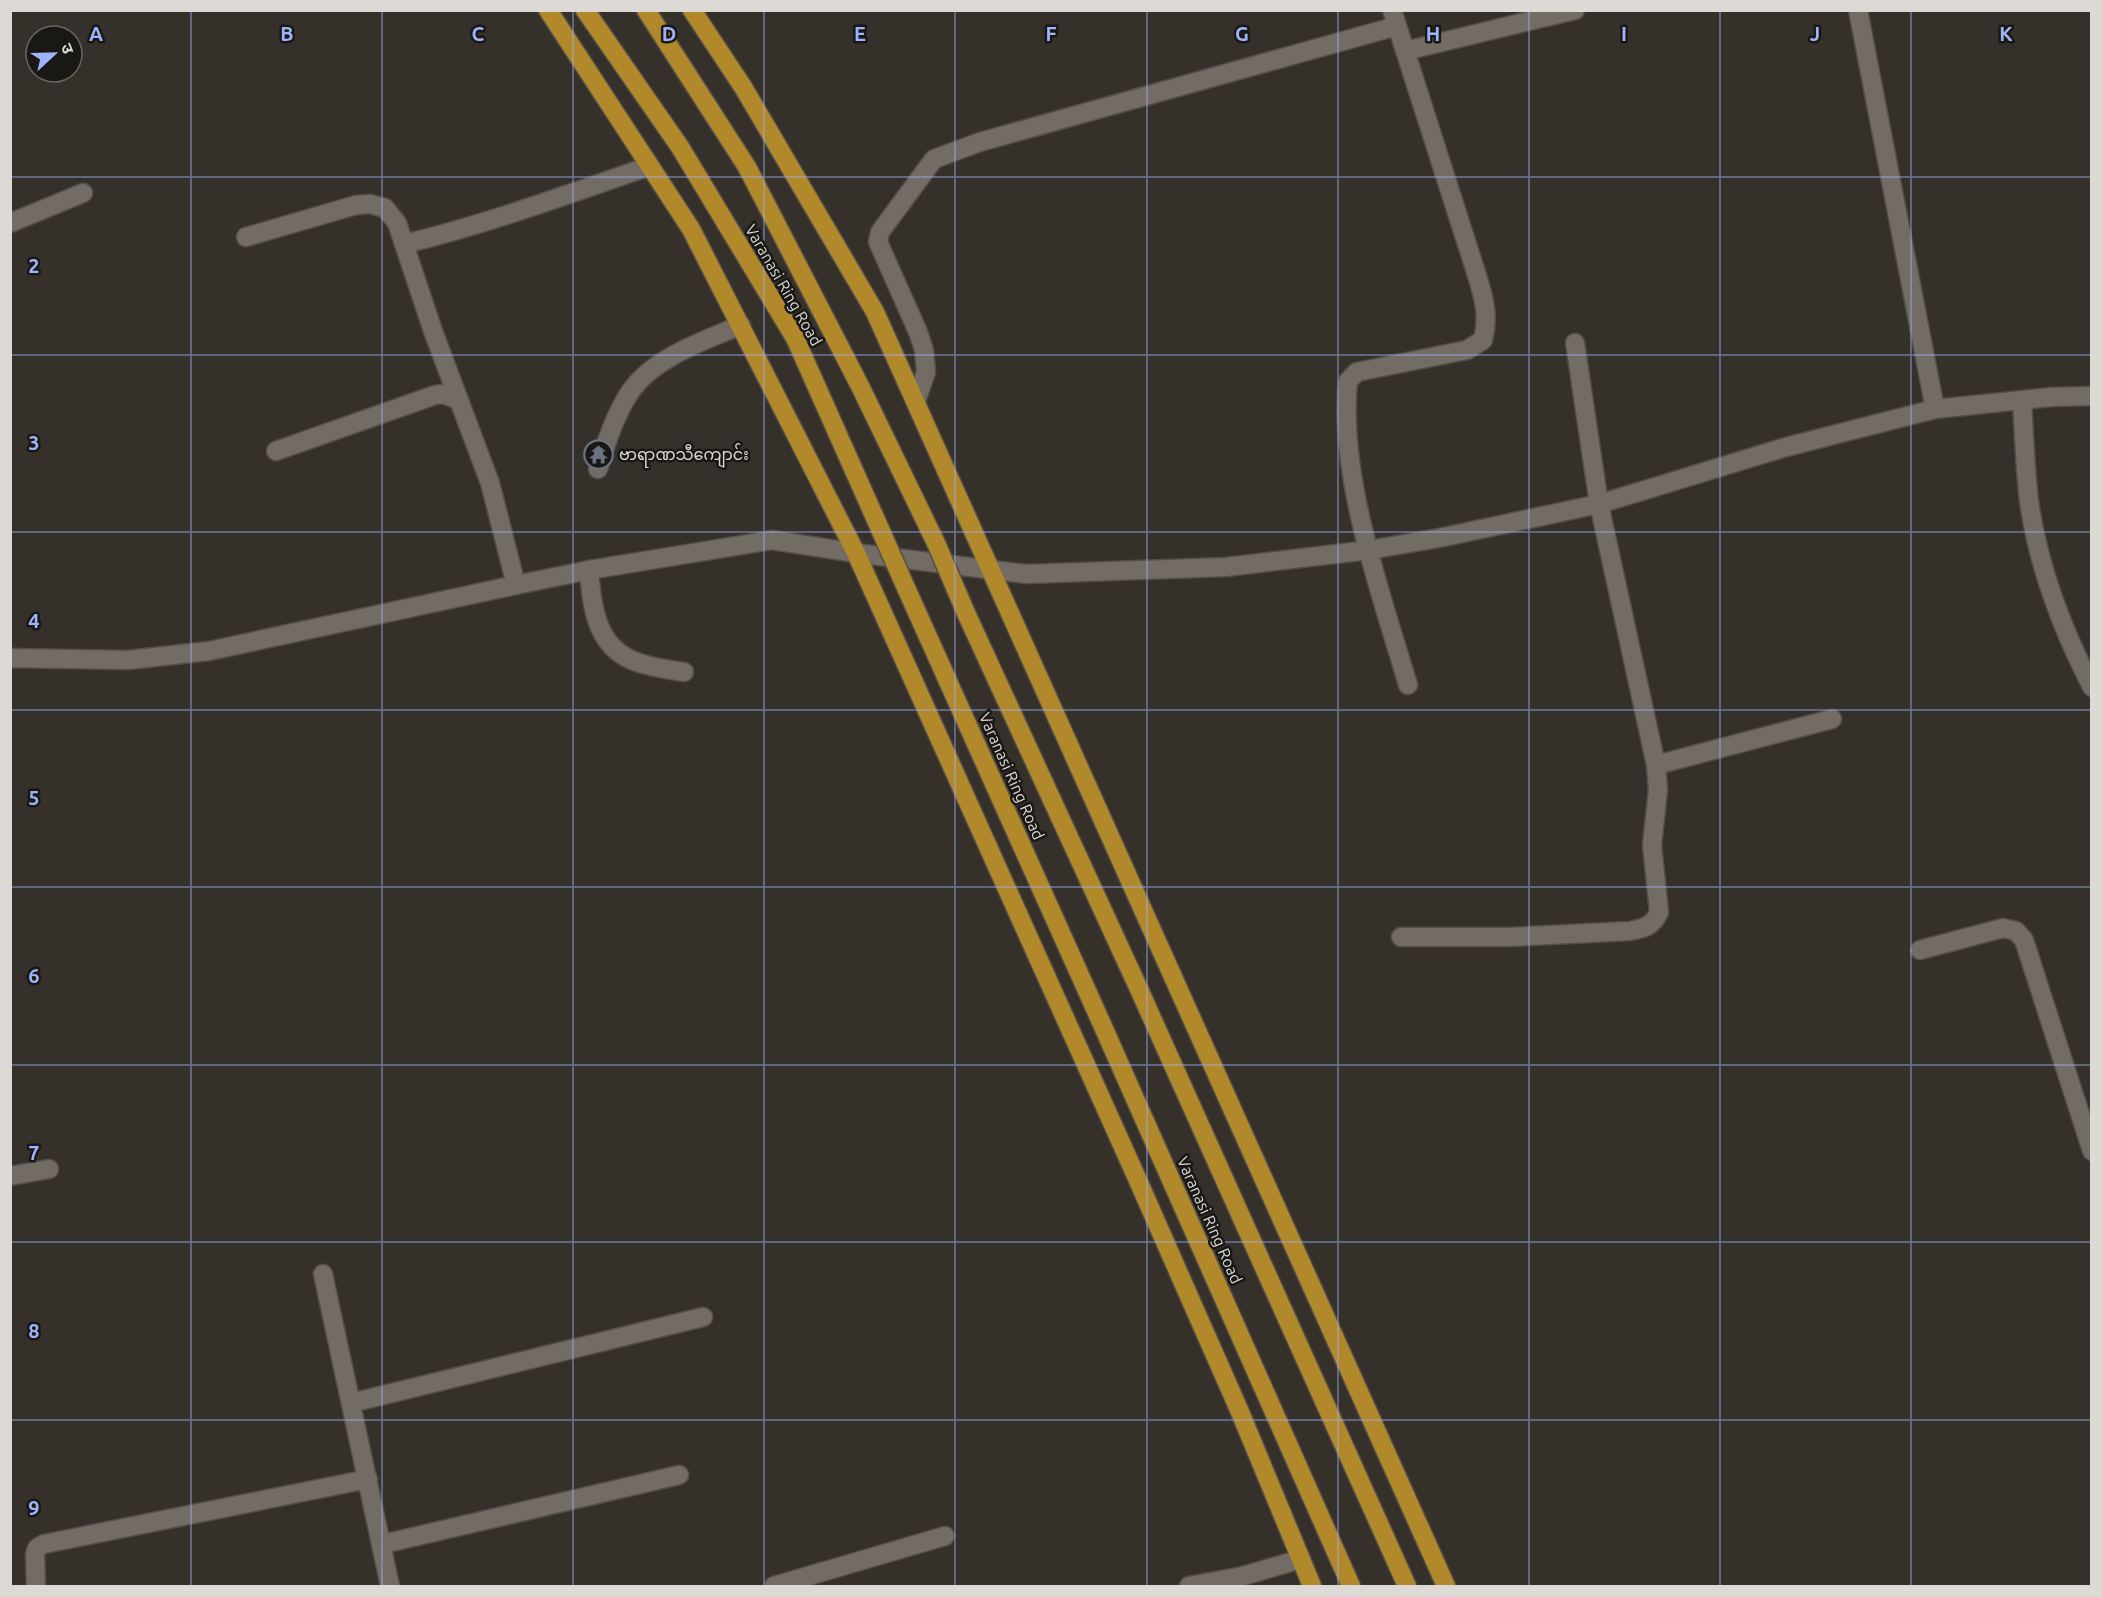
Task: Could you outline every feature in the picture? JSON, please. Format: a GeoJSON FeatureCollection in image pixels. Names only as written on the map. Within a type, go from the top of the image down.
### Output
{"type":"FeatureCollection","features":[{"type":"Feature","properties":{"kind":"highway"},"geometry":{"type":"LineString","coordinates":[[548,10],[691,229],[856,553],[1141,1186],[1240,1412],[1312,1587]]}},
{"type":"Feature","properties":{"kind":"highway","name":"Varanasi Ring Road"},"geometry":{"type":"LineString","coordinates":[[585,10],[680,147],[795,338],[1351,1587]]}},
{"type":"Feature","properties":{"kind":"highway","name":"Varanasi Ring Road"},"geometry":{"type":"LineString","coordinates":[[646,10],[747,167],[860,386],[936,543],[1407,1587]]}},
{"type":"Feature","properties":{"kind":"highway"},"geometry":{"type":"LineString","coordinates":[[692,10],[743,87],[875,312],[1446,1587]]}},
{"type":"Feature","properties":{"kind":"street"},"geometry":{"type":"LineString","coordinates":[[1405,51],[1575,10]]}},
{"type":"Feature","properties":{"kind":"street"},"geometry":{"type":"LineString","coordinates":[[1858,10],[1935,409]]}},
{"type":"Feature","properties":{"kind":"street"},"geometry":{"type":"LineString","coordinates":[[916,401],[926,372],[924,350],[878,242],[880,232],[934,159],[980,142],[1395,18],[1485,304],[1487,324],[1483,340],[1467,350],[1357,372],[1348,381],[1345,410],[1354,484],[1369,549],[1408,685]]}},
{"type":"Feature","properties":{"kind":"street"},"geometry":{"type":"LineString","coordinates":[[404,244],[504,216],[650,166]]}},
{"type":"Feature","properties":{"kind":"street"},"geometry":{"type":"LineString","coordinates":[[10,223],[83,193]]}},
{"type":"Feature","properties":{"kind":"street"},"geometry":{"type":"LineString","coordinates":[[246,237],[357,205],[370,204],[386,208],[398,223],[490,483],[516,585]]}},
{"type":"Feature","properties":{"kind":"street"},"geometry":{"type":"LineString","coordinates":[[598,469],[607,438],[630,392],[643,377],[664,362],[741,325]]}},
{"type":"Feature","properties":{"kind":"street"},"geometry":{"type":"LineString","coordinates":[[1401,937],[1509,937],[1630,931],[1647,928],[1656,920],[1659,912],[1652,845],[1658,790],[1656,765],[1599,504],[1575,343]]}},
{"type":"Feature","properties":{"kind":"street"},"geometry":{"type":"LineString","coordinates":[[276,451],[435,396],[443,394],[459,400]]}},
{"type":"Feature","properties":{"kind":"street"},"geometry":{"type":"LineString","coordinates":[[10,658],[128,660],[210,651],[589,570],[772,540],[1026,574],[1226,567],[1369,549],[1439,538],[1599,504],[1786,447],[1935,409],[2091,396]]}},
{"type":"Feature","properties":{"kind":"street"},"geometry":{"type":"LineString","coordinates":[[2022,400],[2030,501],[2045,574],[2078,661],[2091,687]]}},
{"type":"Feature","properties":{"kind":"street"},"geometry":{"type":"LineString","coordinates":[[589,570],[591,605],[604,637],[619,653],[640,664],[684,672]]}},
{"type":"Feature","properties":{"kind":"street"},"geometry":{"type":"LineString","coordinates":[[1656,765],[1832,719]]}},
{"type":"Feature","properties":{"kind":"street"},"geometry":{"type":"LineString","coordinates":[[1920,950],[2003,928],[2016,931],[2024,940],[2091,1151]]}},
{"type":"Feature","properties":{"kind":"street"},"geometry":{"type":"LineString","coordinates":[[10,1176],[49,1169]]}},
{"type":"Feature","properties":{"kind":"street"},"geometry":{"type":"LineString","coordinates":[[323,1274],[390,1587]]}},
{"type":"Feature","properties":{"kind":"street"},"geometry":{"type":"LineString","coordinates":[[351,1403],[704,1317]]}},
{"type":"Feature","properties":{"kind":"street"},"geometry":{"type":"LineString","coordinates":[[382,1544],[679,1475]]}},
{"type":"Feature","properties":{"kind":"street"},"geometry":{"type":"LineString","coordinates":[[36,1587],[35,1554],[37,1548],[44,1544],[368,1479]]}},
{"type":"Feature","properties":{"kind":"street"},"geometry":{"type":"LineString","coordinates":[[774,1587],[945,1536]]}},
{"type":"Feature","properties":{"kind":"street"},"geometry":{"type":"LineString","coordinates":[[1189,1587],[1243,1576],[1301,1559]]}},
{"type":"Feature","properties":{"kind":"place","name":"ဗာရာဏသီကျောင်း"},"geometry":{"type":"Point","coordinates":[598,454]}}]}
